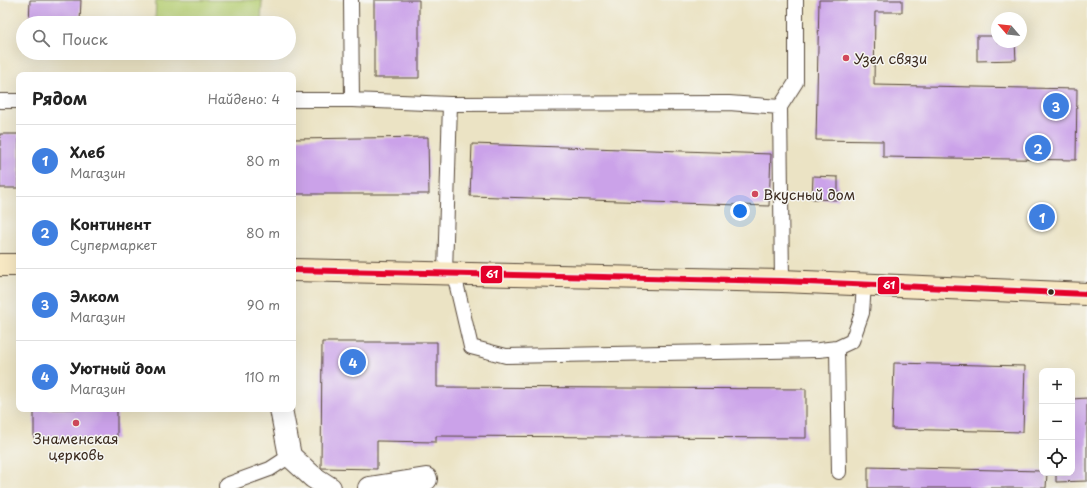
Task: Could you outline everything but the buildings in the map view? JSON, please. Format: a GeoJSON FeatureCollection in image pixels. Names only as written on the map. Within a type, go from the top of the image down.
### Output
{"type":"FeatureCollection","features":[{"type":"Feature","properties":{"kind":"main road"},"geometry":{"type":"LineString","coordinates":[[0,265],[16,265]]}},
{"type":"Feature","properties":{"kind":"main road"},"geometry":{"type":"LineString","coordinates":[[296,270],[782,281],[1087,294]]}},
{"type":"Feature","properties":{"kind":"street"},"geometry":{"type":"LineString","coordinates":[[282,412],[290,456],[313,477],[330,488]]}},
{"type":"Feature","properties":{"kind":"street"},"geometry":{"type":"LineString","coordinates":[[369,488],[426,479]]}},
{"type":"Feature","properties":{"kind":"lane"},"geometry":{"type":"LineString","coordinates":[[352,0],[352,100]]}},
{"type":"Feature","properties":{"kind":"lane"},"geometry":{"type":"LineString","coordinates":[[782,281],[780,107],[796,82],[796,0]]}},
{"type":"Feature","properties":{"kind":"lane"},"geometry":{"type":"LineString","coordinates":[[296,100],[352,100],[450,104],[729,103],[780,107]]}},
{"type":"Feature","properties":{"kind":"lane"},"geometry":{"type":"LineString","coordinates":[[0,101],[16,101]]}},
{"type":"Feature","properties":{"kind":"lane"},"geometry":{"type":"LineString","coordinates":[[450,104],[449,274],[471,347],[506,356],[811,350],[837,348],[852,342],[862,313],[864,285]]}},
{"type":"Feature","properties":{"kind":"lane"},"geometry":{"type":"LineString","coordinates":[[837,348],[839,472]]}},
{"type":"Feature","properties":{"kind":"lane"},"geometry":{"type":"LineString","coordinates":[[226,485],[270,469],[290,456]]}},
{"type":"Feature","properties":{"kind":"green space"},"geometry":{"type":"Polygon","coordinates":[[[156,0],[262,0],[261,16],[155,16],[156,0]]]}},
{"type":"Feature","properties":{"kind":"transit line","name":"61"},"geometry":{"type":"LineString","coordinates":[[296,270],[782,281],[1087,294]]}},
{"type":"Feature","properties":{"kind":"place","name":"Узел связи"},"geometry":{"type":"Point","coordinates":[846,58]}},
{"type":"Feature","properties":{"kind":"place","name":"Элком"},"geometry":{"type":"Point","coordinates":[1056,106]}},
{"type":"Feature","properties":{"kind":"place","name":"Континент"},"geometry":{"type":"Point","coordinates":[1038,148]}},
{"type":"Feature","properties":{"kind":"place","name":"Вкусный дом"},"geometry":{"type":"Point","coordinates":[755,194]}},
{"type":"Feature","properties":{"kind":"place","name":"Хлеб"},"geometry":{"type":"Point","coordinates":[1042,217]}},
{"type":"Feature","properties":{"kind":"place","name":"Уютный дом"},"geometry":{"type":"Point","coordinates":[353,362]}},
{"type":"Feature","properties":{"kind":"place","name":"Знаменская церковь"},"geometry":{"type":"Point","coordinates":[76,423]}}]}
